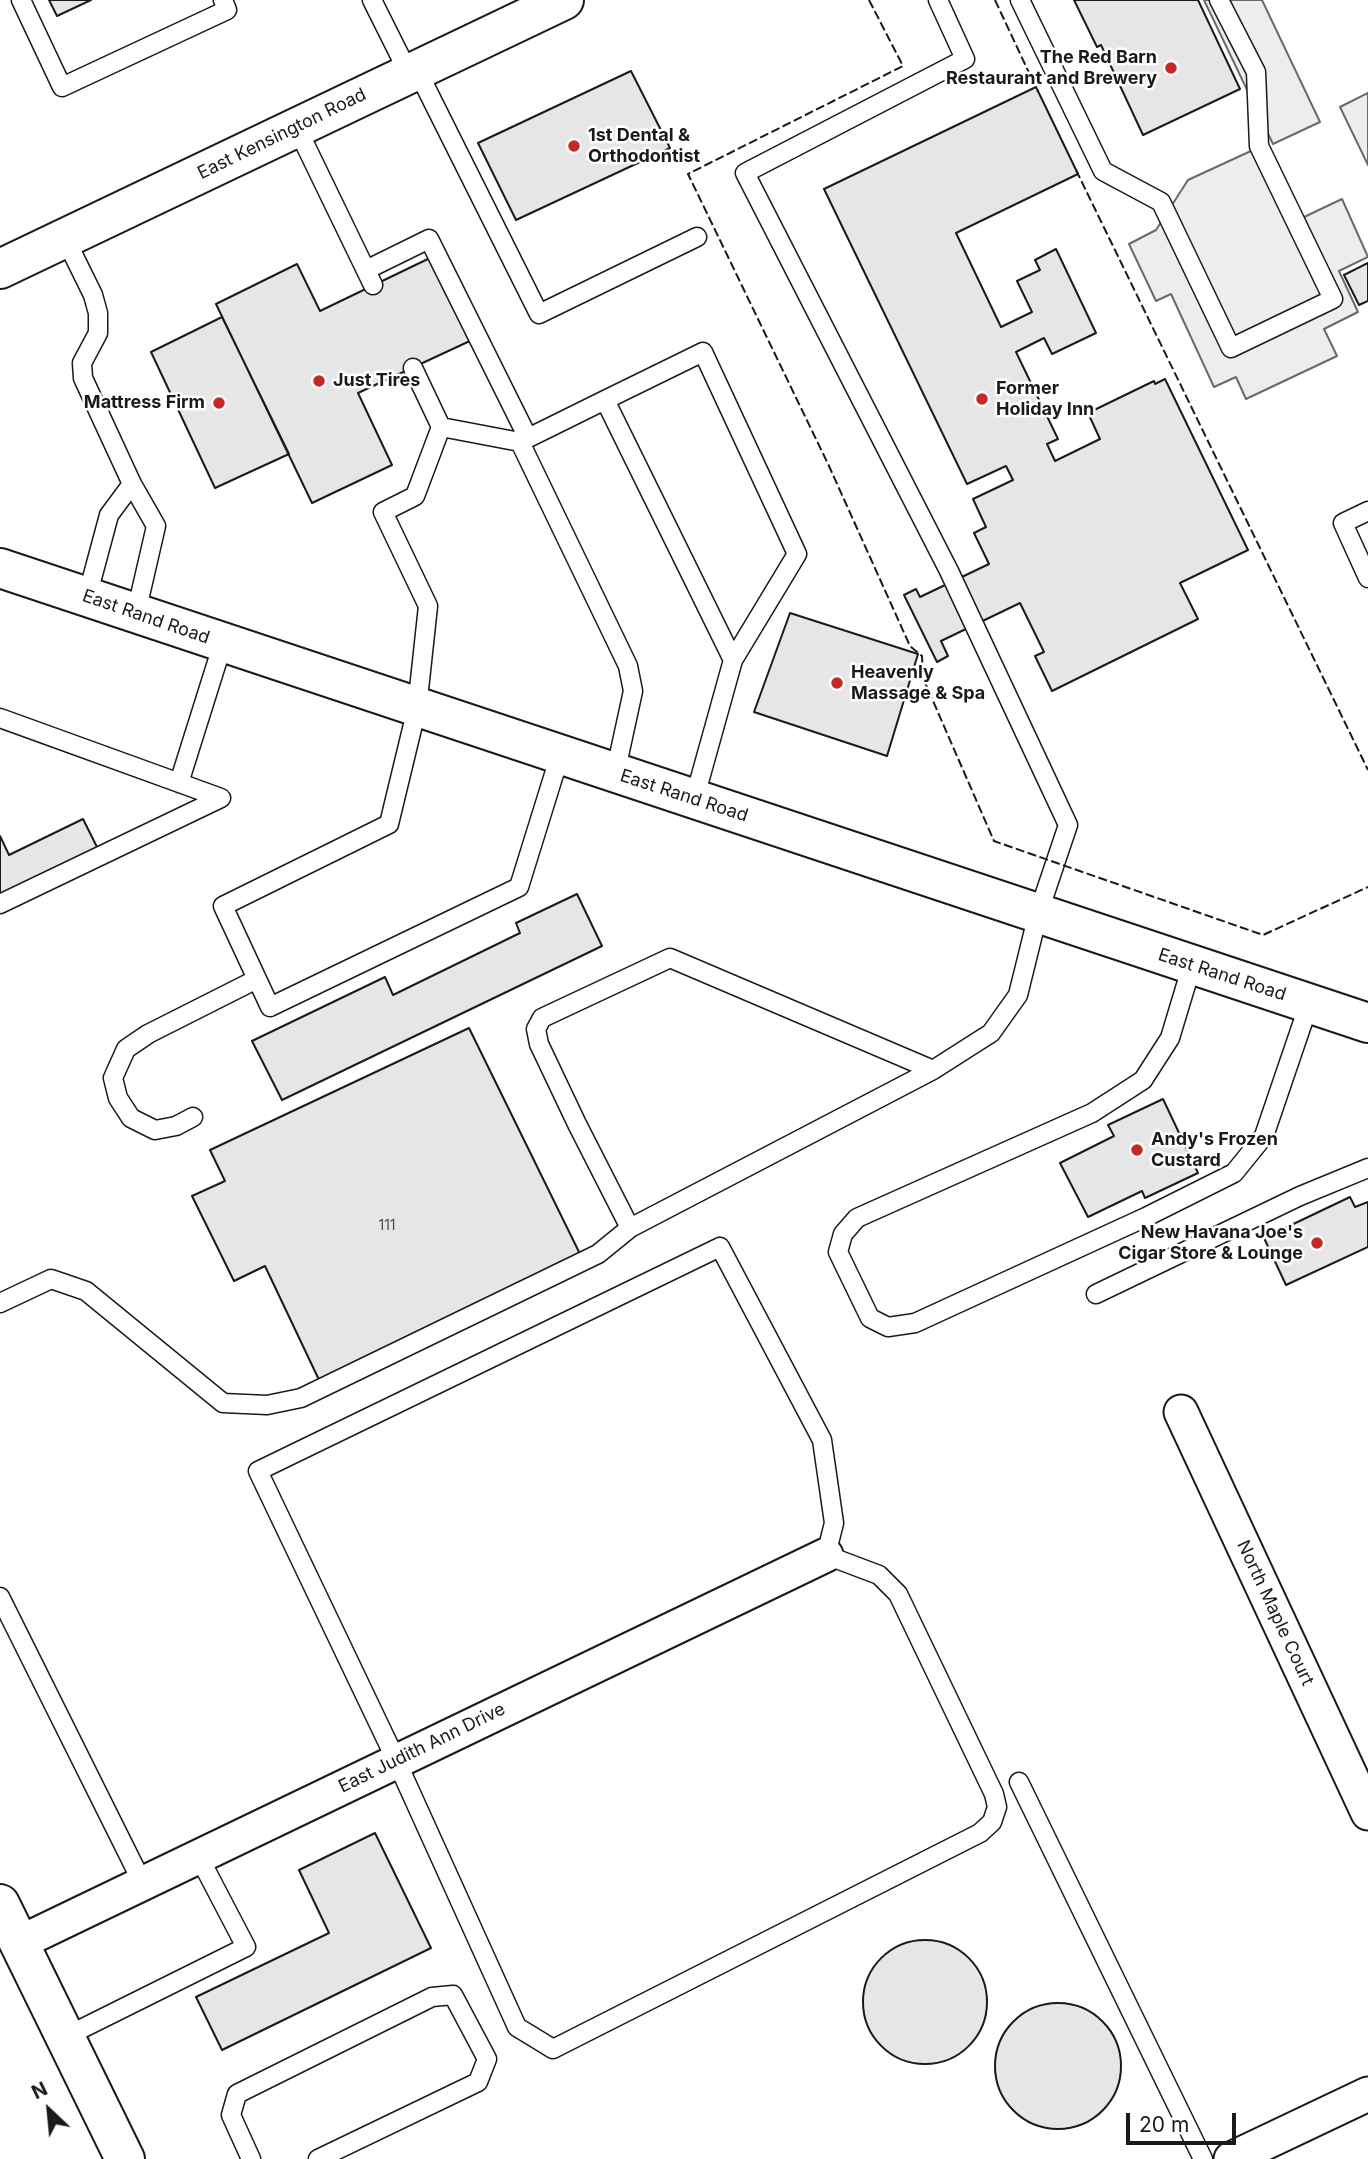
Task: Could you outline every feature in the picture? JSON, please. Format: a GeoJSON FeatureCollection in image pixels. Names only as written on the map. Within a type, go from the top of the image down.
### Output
{"type":"FeatureCollection","features":[{"type":"Feature","properties":{"kind":"main road","name":"East Kensington Road"},"geometry":{"type":"LineString","coordinates":[[0,269],[564,0]]}},
{"type":"Feature","properties":{"kind":"main road","name":"East Rand Road"},"geometry":{"type":"LineString","coordinates":[[0,568],[1368,1023]]}},
{"type":"Feature","properties":{"kind":"main road"},"geometry":{"type":"LineString","coordinates":[[0,1903],[125,2159]]}},
{"type":"Feature","properties":{"kind":"street","name":"North Maple Court"},"geometry":{"type":"LineString","coordinates":[[1181,1412],[1368,1813]]}},
{"type":"Feature","properties":{"kind":"street","name":"East Judith Ann Drive"},"geometry":{"type":"LineString","coordinates":[[19,1943],[826,1555]]}},
{"type":"Feature","properties":{"kind":"street"},"geometry":{"type":"LineString","coordinates":[[1231,2159],[1368,2094]]}},
{"type":"Feature","properties":{"kind":"lane"},"geometry":{"type":"LineString","coordinates":[[21,0],[62,87],[227,10],[223,0]]}},
{"type":"Feature","properties":{"kind":"lane"},"geometry":{"type":"LineString","coordinates":[[372,0],[413,72],[538,314],[697,237]]}},
{"type":"Feature","properties":{"kind":"lane"},"geometry":{"type":"LineString","coordinates":[[0,1303],[51,1279],[86,1291],[223,1403],[267,1405],[301,1398],[598,1254],[630,1228],[933,1070],[991,1033],[1018,995],[1038,914],[1068,825],[950,571],[744,173],[965,59],[938,0]]}},
{"type":"Feature","properties":{"kind":"lane"},"geometry":{"type":"LineString","coordinates":[[1020,0],[1102,171],[1161,202],[1231,348],[1333,299],[1259,146],[1256,72],[1219,0]]}},
{"type":"Feature","properties":{"kind":"lane"},"geometry":{"type":"LineString","coordinates":[[297,128],[369,278],[429,239],[628,666],[633,691],[615,774]]}},
{"type":"Feature","properties":{"kind":"lane"},"geometry":{"type":"LineString","coordinates":[[65,238],[93,295],[98,313],[98,333],[82,363],[83,378],[132,484],[156,526],[136,613]]}},
{"type":"Feature","properties":{"kind":"lane"},"geometry":{"type":"LineString","coordinates":[[441,427],[524,440],[703,352],[797,554],[733,660],[694,800]]}},
{"type":"Feature","properties":{"kind":"lane"},"geometry":{"type":"LineString","coordinates":[[413,368],[441,427],[415,496],[383,512],[428,606],[417,708],[390,824],[223,906],[270,1007],[519,887],[560,755]]}},
{"type":"Feature","properties":{"kind":"lane"},"geometry":{"type":"LineString","coordinates":[[605,400],[733,660]]}},
{"type":"Feature","properties":{"kind":"lane"},"geometry":{"type":"LineString","coordinates":[[87,597],[109,515],[132,484]]}},
{"type":"Feature","properties":{"kind":"lane"},"geometry":{"type":"LineString","coordinates":[[1368,511],[1343,523],[1368,578]]}},
{"type":"Feature","properties":{"kind":"lane"},"geometry":{"type":"LineString","coordinates":[[179,783],[223,643]]}},
{"type":"Feature","properties":{"kind":"lane"},"geometry":{"type":"LineString","coordinates":[[0,718],[221,799],[0,904]]}},
{"type":"Feature","properties":{"kind":"lane"},"geometry":{"type":"LineString","coordinates":[[630,1228],[540,1044],[536,1029],[542,1018],[670,958],[933,1070]]}},
{"type":"Feature","properties":{"kind":"lane"},"geometry":{"type":"LineString","coordinates":[[1192,965],[1170,1038],[1143,1080],[1092,1113],[858,1218],[843,1234],[838,1252],[870,1318],[888,1327],[915,1324],[1146,1217],[1234,1173],[1264,1136],[1309,1004]]}},
{"type":"Feature","properties":{"kind":"lane"},"geometry":{"type":"LineString","coordinates":[[192,1118],[176,1126],[155,1130],[131,1118],[118,1098],[113,1078],[126,1049],[148,1034],[257,979]]}},
{"type":"Feature","properties":{"kind":"lane"},"geometry":{"type":"LineString","coordinates":[[1096,1294],[1300,1196],[1368,1168]]}},
{"type":"Feature","properties":{"kind":"lane"},"geometry":{"type":"LineString","coordinates":[[720,1247],[822,1440],[834,1523],[826,1555],[879,1575],[898,1594],[994,1794],[997,1807],[992,1822],[981,1833],[553,2049],[516,2027],[396,1760],[258,1471],[720,1247]]}},
{"type":"Feature","properties":{"kind":"lane"},"geometry":{"type":"LineString","coordinates":[[0,1597],[143,1884]]}},
{"type":"Feature","properties":{"kind":"lane"},"geometry":{"type":"LineString","coordinates":[[1019,1782],[1203,2159]]}},
{"type":"Feature","properties":{"kind":"lane"},"geometry":{"type":"LineString","coordinates":[[65,2037],[246,1947],[199,1857]]}},
{"type":"Feature","properties":{"kind":"lane"},"geometry":{"type":"LineString","coordinates":[[251,2159],[231,2115],[237,2094],[432,1997],[453,1995],[487,2059],[478,2081],[318,2159]]}},
{"type":"Feature","properties":{"kind":"shaded area"},"geometry":{"type":"Polygon","coordinates":[[[1204,0],[1262,0],[1320,122],[1273,144],[1204,0]]]}},
{"type":"Feature","properties":{"kind":"shaded area"},"geometry":{"type":"Polygon","coordinates":[[[1368,93],[1368,165],[1340,107],[1368,93]]]}},
{"type":"Feature","properties":{"kind":"shaded area"},"geometry":{"type":"Polygon","coordinates":[[[1266,144],[1302,218],[1342,199],[1368,257],[1339,271],[1358,312],[1324,329],[1337,356],[1246,399],[1236,377],[1214,387],[1171,294],[1156,301],[1129,244],[1156,230],[1188,180],[1266,144]]]}},
{"type":"Feature","properties":{"kind":"building"},"geometry":{"type":"Polygon","coordinates":[[[49,0],[91,0],[57,16],[49,0]]]}},
{"type":"Feature","properties":{"kind":"building","name":"The Red Barn Restaurant and Brewery"},"geometry":{"type":"Polygon","coordinates":[[[1074,0],[1198,0],[1240,89],[1143,135],[1101,45],[1097,47],[1074,0]]]}},
{"type":"Feature","properties":{"kind":"building","name":"1st Dental & Orthodontist"},"geometry":{"type":"Polygon","coordinates":[[[631,71],[670,148],[516,220],[478,143],[631,71]]]}},
{"type":"Feature","properties":{"kind":"building","name":"Former Holiday Inn"},"geometry":{"type":"Polygon","coordinates":[[[1036,87],[1078,174],[956,233],[1001,327],[1032,312],[1017,281],[1040,270],[1035,260],[1056,249],[1096,333],[1052,354],[1044,338],[1016,352],[1058,439],[1047,444],[1055,461],[1100,439],[1088,413],[1154,381],[1155,384],[1165,379],[1248,550],[1180,583],[1198,619],[1052,691],[1035,656],[1044,652],[1020,603],[941,641],[948,656],[937,662],[904,595],[916,589],[920,597],[989,564],[974,533],[986,527],[973,499],[1013,480],[1006,466],[967,484],[824,189],[1036,87]]]}},
{"type":"Feature","properties":{"kind":"building","name":"Just Tires"},"geometry":{"type":"Polygon","coordinates":[[[432,257],[472,340],[358,393],[392,465],[312,503],[216,304],[297,264],[320,311],[432,257]]]}},
{"type":"Feature","properties":{"kind":"building"},"geometry":{"type":"Polygon","coordinates":[[[1368,263],[1368,301],[1359,305],[1344,275],[1368,263]]]}},
{"type":"Feature","properties":{"kind":"building","name":"Mattress Firm"},"geometry":{"type":"Polygon","coordinates":[[[222,317],[289,454],[215,488],[151,352],[222,317]]]}},
{"type":"Feature","properties":{"kind":"building","name":"Heavenly Massage & Spa"},"geometry":{"type":"Polygon","coordinates":[[[790,613],[918,654],[887,756],[754,712],[790,613]]]}},
{"type":"Feature","properties":{"kind":"building"},"geometry":{"type":"Polygon","coordinates":[[[83,819],[98,849],[0,896],[0,836],[9,855],[83,819]]]}},
{"type":"Feature","properties":{"kind":"building"},"geometry":{"type":"Polygon","coordinates":[[[577,894],[602,946],[282,1100],[252,1041],[385,977],[393,995],[520,933],[516,923],[577,894]]]}},
{"type":"Feature","properties":{"kind":"building"},"geometry":{"type":"Polygon","coordinates":[[[469,1028],[581,1256],[320,1382],[265,1266],[234,1281],[192,1196],[225,1181],[210,1150],[469,1028]]]}},
{"type":"Feature","properties":{"kind":"building","name":"Andy's Frozen Custard"},"geometry":{"type":"Polygon","coordinates":[[[1163,1099],[1198,1173],[1145,1198],[1142,1191],[1088,1217],[1060,1163],[1114,1136],[1108,1125],[1163,1099]]]}},
{"type":"Feature","properties":{"kind":"building","name":"New Havana Joe's Cigar Store & Lounge"},"geometry":{"type":"Polygon","coordinates":[[[1350,1197],[1355,1207],[1368,1202],[1368,1247],[1286,1285],[1264,1238],[1350,1197]]]}},
{"type":"Feature","properties":{"kind":"building"},"geometry":{"type":"Polygon","coordinates":[[[375,1833],[431,1948],[222,2050],[196,1997],[329,1933],[299,1870],[375,1833]]]}},
{"type":"Feature","properties":{"kind":"building"},"geometry":{"type":"Polygon","coordinates":[[[925,1940],[949,1945],[969,1958],[982,1978],[987,2002],[982,2026],[969,2046],[949,2059],[925,2064],[901,2059],[881,2046],[868,2026],[863,2002],[868,1978],[881,1958],[901,1945],[925,1940]]]}},
{"type":"Feature","properties":{"kind":"building"},"geometry":{"type":"Polygon","coordinates":[[[1058,2003],[1082,2008],[1103,2021],[1116,2042],[1121,2066],[1116,2090],[1103,2111],[1082,2124],[1058,2129],[1034,2124],[1013,2111],[1000,2090],[995,2066],[1000,2042],[1013,2021],[1034,2008],[1058,2003]]]}},
{"type":"Feature","properties":{"kind":"fence"},"geometry":{"type":"LineString","coordinates":[[869,0],[903,66],[688,174],[829,466],[910,646],[922,656],[923,678],[994,841],[1263,935],[1368,887]]}},
{"type":"Feature","properties":{"kind":"fence"},"geometry":{"type":"LineString","coordinates":[[995,0],[1038,92]]}},
{"type":"Feature","properties":{"kind":"fence"},"geometry":{"type":"LineString","coordinates":[[1076,170],[1368,770]]}},
{"type":"Feature","properties":{"kind":"place","name":"The Red Barn Restaurant and Brewery"},"geometry":{"type":"Point","coordinates":[1171,68]}},
{"type":"Feature","properties":{"kind":"place","name":"1st Dental & Orthodontist"},"geometry":{"type":"Point","coordinates":[574,146]}},
{"type":"Feature","properties":{"kind":"place","name":"Just Tires"},"geometry":{"type":"Point","coordinates":[319,381]}},
{"type":"Feature","properties":{"kind":"place","name":"Former Holiday Inn"},"geometry":{"type":"Point","coordinates":[982,399]}},
{"type":"Feature","properties":{"kind":"place","name":"Mattress Firm"},"geometry":{"type":"Point","coordinates":[219,403]}},
{"type":"Feature","properties":{"kind":"place","name":"Heavenly Massage & Spa"},"geometry":{"type":"Point","coordinates":[837,683]}},
{"type":"Feature","properties":{"kind":"place","name":"Andy's Frozen Custard"},"geometry":{"type":"Point","coordinates":[1137,1150]}},
{"type":"Feature","properties":{"kind":"place","name":"New Havana Joe's Cigar Store & Lounge"},"geometry":{"type":"Point","coordinates":[1317,1243]}}]}
